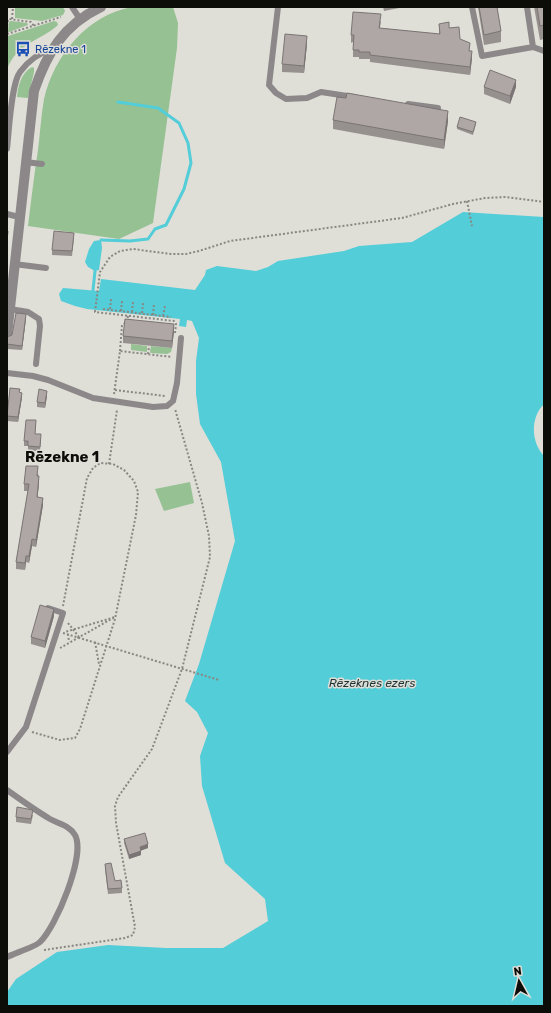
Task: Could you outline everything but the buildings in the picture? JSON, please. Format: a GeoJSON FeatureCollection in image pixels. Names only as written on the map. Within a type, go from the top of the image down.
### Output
{"type":"FeatureCollection","features":[{"type":"Feature","properties":{"kind":"street"},"geometry":{"type":"LineString","coordinates":[[7,335],[12,266],[34,91],[41,69],[52,49],[65,32],[80,19],[101,7]]}},
{"type":"Feature","properties":{"kind":"lane"},"geometry":{"type":"LineString","coordinates":[[72,7],[80,19]]}},
{"type":"Feature","properties":{"kind":"lane"},"geometry":{"type":"LineString","coordinates":[[278,7],[269,86],[276,93],[286,99],[306,98],[321,92],[362,98]]}},
{"type":"Feature","properties":{"kind":"lane"},"geometry":{"type":"LineString","coordinates":[[472,7],[482,56],[533,47],[544,51]]}},
{"type":"Feature","properties":{"kind":"lane"},"geometry":{"type":"LineString","coordinates":[[527,7],[533,47]]}},
{"type":"Feature","properties":{"kind":"lane"},"geometry":{"type":"LineString","coordinates":[[7,148],[14,85],[19,73],[40,53],[52,49]]}},
{"type":"Feature","properties":{"kind":"lane"},"geometry":{"type":"LineString","coordinates":[[400,103],[438,108]]}},
{"type":"Feature","properties":{"kind":"lane"},"geometry":{"type":"LineString","coordinates":[[25,162],[42,164]]}},
{"type":"Feature","properties":{"kind":"lane"},"geometry":{"type":"LineString","coordinates":[[7,214],[19,216]]}},
{"type":"Feature","properties":{"kind":"lane"},"geometry":{"type":"LineString","coordinates":[[12,266],[46,268]]}},
{"type":"Feature","properties":{"kind":"lane"},"geometry":{"type":"LineString","coordinates":[[10,309],[28,312],[39,319],[40,326],[36,364]]}},
{"type":"Feature","properties":{"kind":"lane"},"geometry":{"type":"LineString","coordinates":[[7,373],[33,376],[48,380],[93,398],[153,407],[166,406],[172,401],[177,383],[181,338]]}},
{"type":"Feature","properties":{"kind":"lane"},"geometry":{"type":"LineString","coordinates":[[7,752],[26,727],[50,653],[60,632],[63,613],[46,607]]}},
{"type":"Feature","properties":{"kind":"lane"},"geometry":{"type":"LineString","coordinates":[[7,790],[51,820],[68,827],[76,836],[77,852],[74,868],[63,902],[55,919],[40,942],[7,957]]}},
{"type":"Feature","properties":{"kind":"path"},"geometry":{"type":"LineString","coordinates":[[12,19],[13,7]]}},
{"type":"Feature","properties":{"kind":"path"},"geometry":{"type":"LineString","coordinates":[[7,34],[61,17]]}},
{"type":"Feature","properties":{"kind":"path"},"geometry":{"type":"LineString","coordinates":[[7,26],[8,20],[12,19],[31,22],[34,26]]}},
{"type":"Feature","properties":{"kind":"path"},"geometry":{"type":"LineString","coordinates":[[174,321],[95,312],[100,272],[110,257],[120,251],[133,249],[172,254],[186,254],[230,241],[402,218],[467,201],[485,198],[506,197],[544,202]]}},
{"type":"Feature","properties":{"kind":"path"},"geometry":{"type":"LineString","coordinates":[[467,201],[472,226]]}},
{"type":"Feature","properties":{"kind":"path"},"geometry":{"type":"LineString","coordinates":[[110,310],[111,300]]}},
{"type":"Feature","properties":{"kind":"path"},"geometry":{"type":"LineString","coordinates":[[121,311],[122,300]]}},
{"type":"Feature","properties":{"kind":"path"},"geometry":{"type":"LineString","coordinates":[[132,312],[133,302]]}},
{"type":"Feature","properties":{"kind":"path"},"geometry":{"type":"LineString","coordinates":[[142,313],[143,303]]}},
{"type":"Feature","properties":{"kind":"path"},"geometry":{"type":"LineString","coordinates":[[153,315],[154,304]]}},
{"type":"Feature","properties":{"kind":"path"},"geometry":{"type":"LineString","coordinates":[[164,316],[165,306]]}},
{"type":"Feature","properties":{"kind":"path"},"geometry":{"type":"LineString","coordinates":[[103,309],[171,317]]}},
{"type":"Feature","properties":{"kind":"path"},"geometry":{"type":"LineString","coordinates":[[109,464],[122,325],[127,322],[128,316]]}},
{"type":"Feature","properties":{"kind":"path"},"geometry":{"type":"LineString","coordinates":[[148,354],[149,346]]}},
{"type":"Feature","properties":{"kind":"path"},"geometry":{"type":"LineString","coordinates":[[120,351],[173,357],[173,362]]}},
{"type":"Feature","properties":{"kind":"path"},"geometry":{"type":"LineString","coordinates":[[115,390],[165,396],[167,395],[168,391]]}},
{"type":"Feature","properties":{"kind":"path"},"geometry":{"type":"LineString","coordinates":[[38,952],[45,949],[75,944],[125,938],[134,935],[136,927],[116,823],[115,806],[118,797],[152,749],[182,669],[210,557],[209,536],[202,503],[172,401]]}},
{"type":"Feature","properties":{"kind":"path"},"geometry":{"type":"LineString","coordinates":[[26,727],[33,733],[60,740],[75,738],[80,729],[115,617],[136,514],[138,492],[134,482],[124,470],[112,464],[100,463],[92,468],[87,478],[63,607]]}},
{"type":"Feature","properties":{"kind":"path"},"geometry":{"type":"LineString","coordinates":[[68,633],[73,630],[115,617]]}},
{"type":"Feature","properties":{"kind":"path"},"geometry":{"type":"LineString","coordinates":[[50,653],[115,617]]}},
{"type":"Feature","properties":{"kind":"path"},"geometry":{"type":"LineString","coordinates":[[69,642],[65,620],[79,637]]}},
{"type":"Feature","properties":{"kind":"path"},"geometry":{"type":"LineString","coordinates":[[60,632],[68,633],[219,680]]}},
{"type":"Feature","properties":{"kind":"path"},"geometry":{"type":"LineString","coordinates":[[95,642],[100,666]]}},
{"type":"Feature","properties":{"kind":"green space"},"geometry":{"type":"Polygon","coordinates":[[[15,7],[63,7],[65,11],[63,15],[42,21],[15,18],[15,7]]]}},
{"type":"Feature","properties":{"kind":"green space"},"geometry":{"type":"Polygon","coordinates":[[[132,7],[173,7],[178,23],[177,48],[153,223],[119,239],[28,226],[44,99],[56,68],[64,53],[87,28],[116,11],[132,7]]]}},
{"type":"Feature","properties":{"kind":"green space"},"geometry":{"type":"Polygon","coordinates":[[[54,21],[57,22],[58,25],[17,53],[7,69],[8,36],[54,21]]]}},
{"type":"Feature","properties":{"kind":"green space"},"geometry":{"type":"Polygon","coordinates":[[[9,22],[27,23],[28,25],[8,32],[9,22]]]}},
{"type":"Feature","properties":{"kind":"green space"},"geometry":{"type":"Polygon","coordinates":[[[32,67],[34,68],[34,72],[28,98],[17,97],[19,84],[23,76],[32,67]]]}},
{"type":"Feature","properties":{"kind":"green space"},"geometry":{"type":"Polygon","coordinates":[[[131,344],[147,346],[147,352],[131,350],[131,344]]]}},
{"type":"Feature","properties":{"kind":"green space"},"geometry":{"type":"Polygon","coordinates":[[[151,346],[172,348],[171,352],[167,354],[151,353],[151,346]]]}},
{"type":"Feature","properties":{"kind":"green space"},"geometry":{"type":"Polygon","coordinates":[[[190,482],[194,503],[164,511],[155,489],[190,482]]]}},
{"type":"Feature","properties":{"kind":"water","name":"Rēzeknes ezers"},"geometry":{"type":"Polygon","coordinates":[[[463,212],[544,217],[544,404],[536,416],[534,430],[537,444],[544,456],[544,1006],[7,1006],[7,992],[16,979],[57,952],[108,945],[166,948],[223,948],[268,921],[265,899],[225,863],[202,786],[200,756],[208,733],[197,712],[185,701],[199,664],[235,541],[221,462],[200,424],[196,394],[196,361],[199,338],[192,321],[187,320],[186,327],[179,326],[180,319],[87,309],[61,301],[59,294],[63,288],[99,291],[101,279],[195,290],[205,275],[206,270],[217,266],[256,271],[268,267],[278,261],[344,251],[359,246],[412,242],[463,212]]]}},
{"type":"Feature","properties":{"kind":"water"},"geometry":{"type":"Polygon","coordinates":[[[101,240],[102,248],[99,270],[95,271],[88,267],[85,262],[89,249],[94,241],[101,240]]]}},
{"type":"Feature","properties":{"kind":"waterway"},"geometry":{"type":"LineString","coordinates":[[101,240],[130,241],[148,239],[155,229],[166,225],[184,189],[191,163],[188,143],[179,123],[158,108],[118,102]]}},
{"type":"Feature","properties":{"kind":"waterway"},"geometry":{"type":"LineString","coordinates":[[93,290],[95,271]]}},
{"type":"Feature","properties":{"kind":"place","name":"Rēzekne 1"},"geometry":{"type":"Point","coordinates":[23,49]}},
{"type":"Feature","properties":{"kind":"district","name":"Rēzekne 1"},"geometry":{"type":"Point","coordinates":[62,457]}}]}
